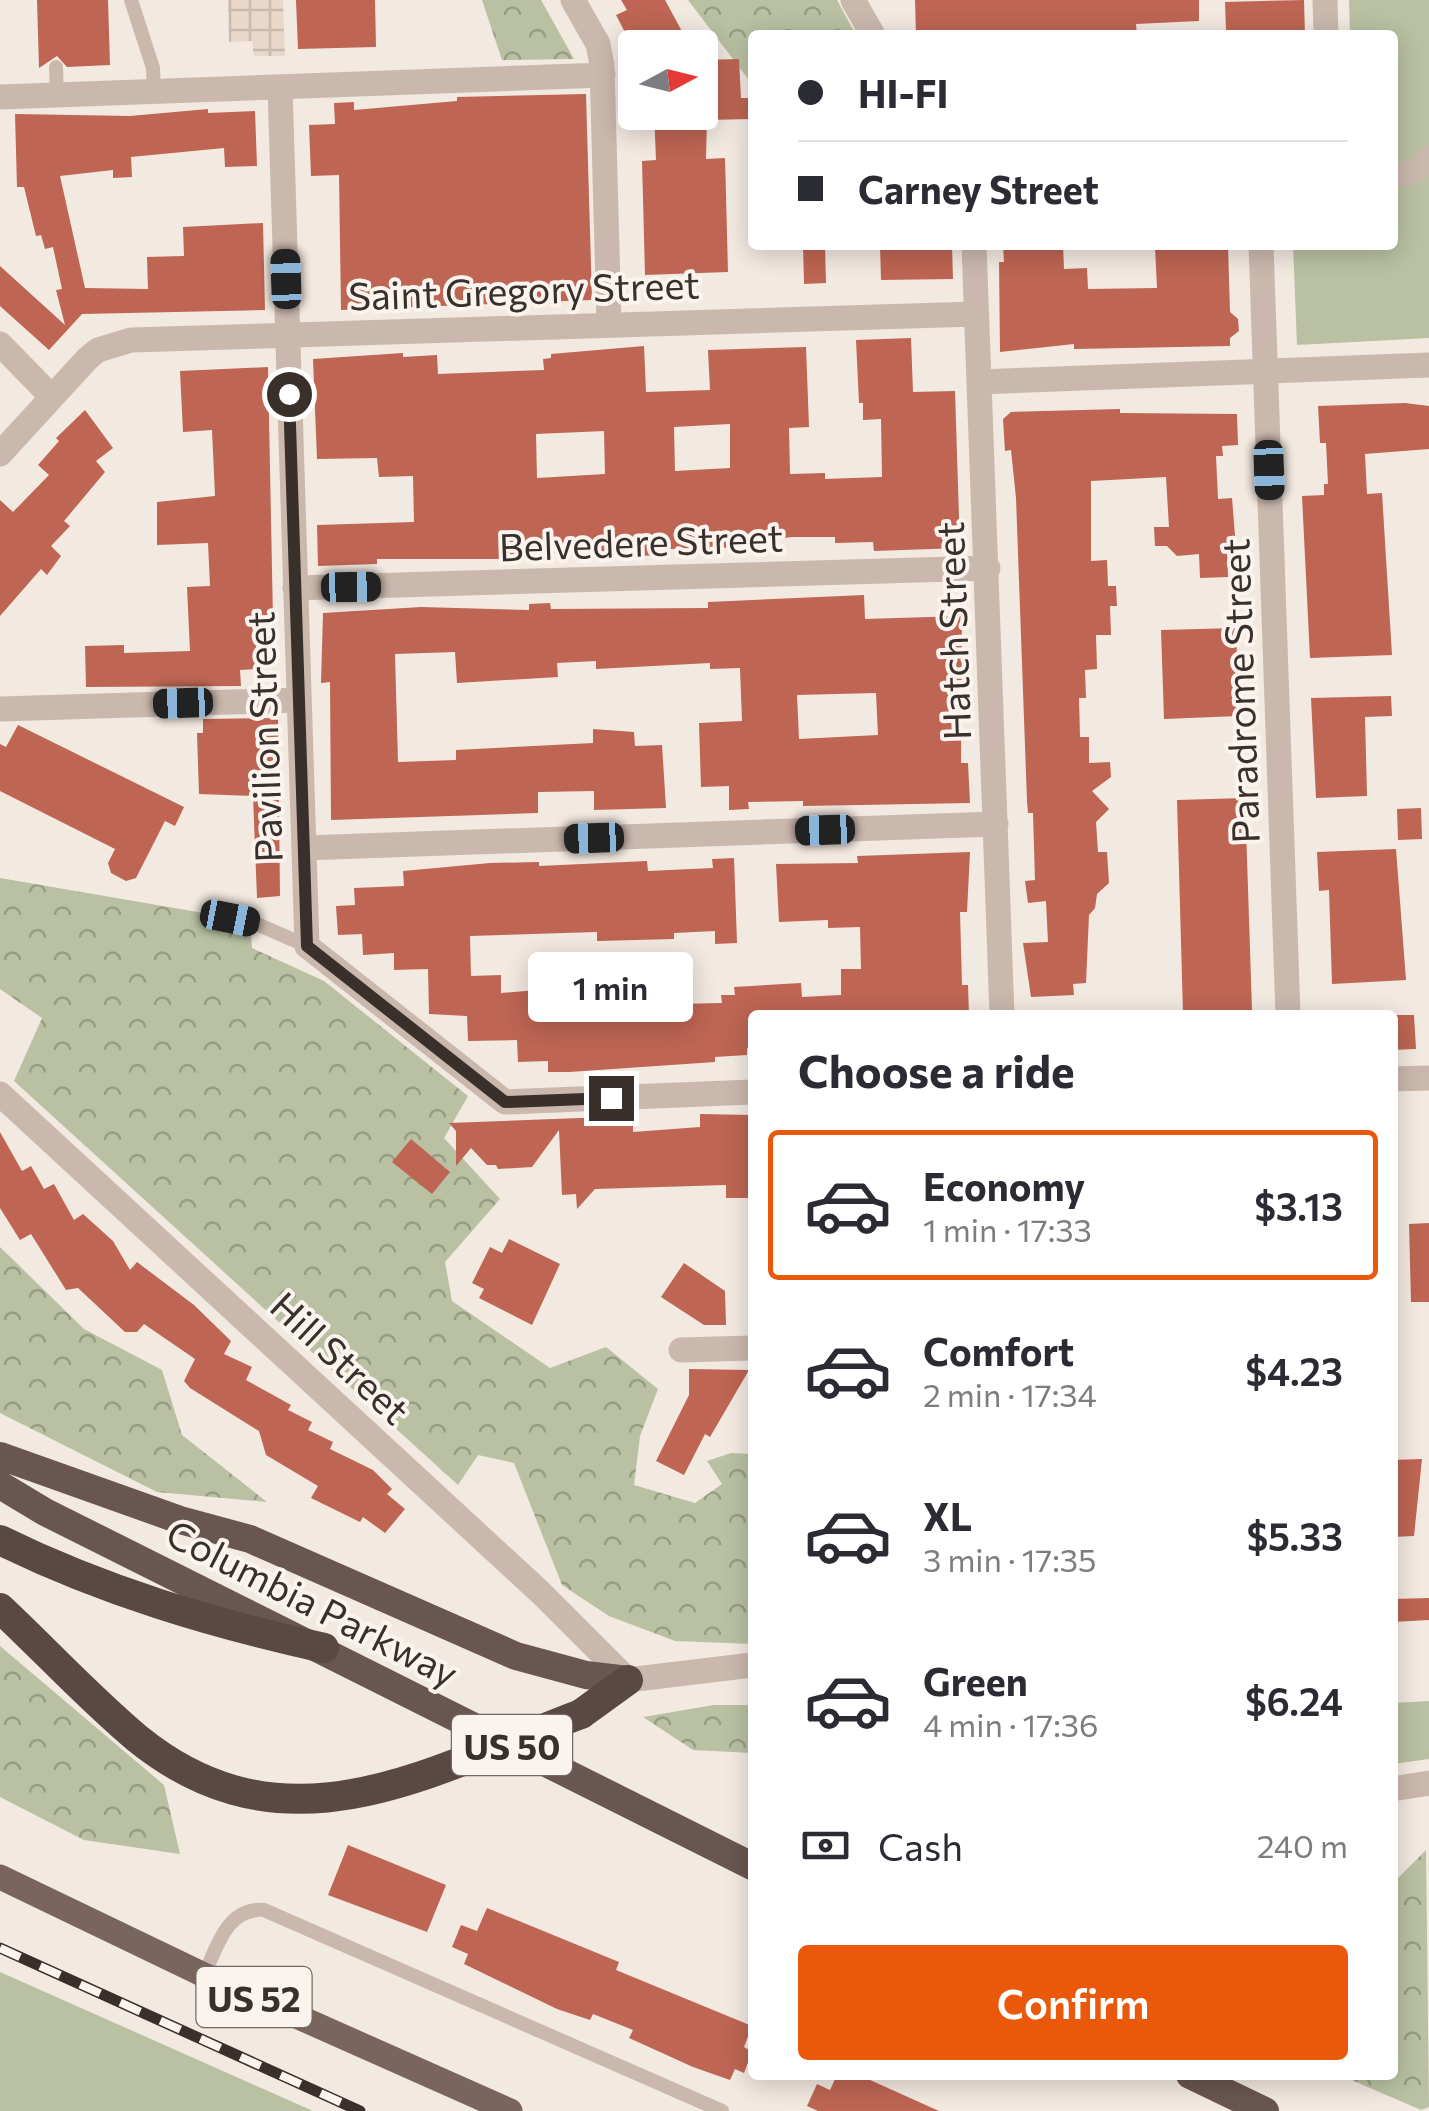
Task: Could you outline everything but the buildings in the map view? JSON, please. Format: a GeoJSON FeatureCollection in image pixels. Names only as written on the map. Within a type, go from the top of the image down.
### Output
{"type":"FeatureCollection","features":[{"type":"Feature","properties":{"kind":"highway"},"geometry":{"type":"LineString","coordinates":[[0,1456],[180,1520],[250,1538],[516,1656],[586,1675],[628,1680]]}},
{"type":"Feature","properties":{"kind":"highway","name":"Columbia Parkway"},"geometry":{"type":"LineString","coordinates":[[0,1485],[45,1512],[324,1648],[748,1864]]}},
{"type":"Feature","properties":{"kind":"highway","name":"US 50"},"geometry":{"type":"LineString","coordinates":[[0,1540],[67,1573],[204,1621],[324,1648]]}},
{"type":"Feature","properties":{"kind":"highway"},"geometry":{"type":"LineString","coordinates":[[0,1608],[139,1739],[213,1784],[259,1798],[347,1798],[581,1714],[628,1680]]}},
{"type":"Feature","properties":{"kind":"highway"},"geometry":{"type":"LineString","coordinates":[[1200,2080],[1265,2111]]}},
{"type":"Feature","properties":{"kind":"main road","name":"US 52"},"geometry":{"type":"LineString","coordinates":[[0,1877],[204,1975],[510,2111]]}},
{"type":"Feature","properties":{"kind":"street"},"geometry":{"type":"LineString","coordinates":[[573,0],[598,44],[603,76],[609,323]]}},
{"type":"Feature","properties":{"kind":"street"},"geometry":{"type":"LineString","coordinates":[[853,0],[870,30]]}},
{"type":"Feature","properties":{"kind":"street"},"geometry":{"type":"LineString","coordinates":[[1325,0],[1326,30]]}},
{"type":"Feature","properties":{"kind":"street"},"geometry":{"type":"LineString","coordinates":[[0,97],[280,88],[443,72],[603,76]]}},
{"type":"Feature","properties":{"kind":"street","name":"Pavilion Street"},"geometry":{"type":"LineString","coordinates":[[280,88],[307,946]]}},
{"type":"Feature","properties":{"kind":"street"},"geometry":{"type":"LineString","coordinates":[[1398,176],[1416,170],[1429,158]]}},
{"type":"Feature","properties":{"kind":"street","name":"Hatch Street"},"geometry":{"type":"LineString","coordinates":[[974,250],[1002,1010]]}},
{"type":"Feature","properties":{"kind":"street","name":"Paradrome Street"},"geometry":{"type":"LineString","coordinates":[[1261,250],[1288,1010]]}},
{"type":"Feature","properties":{"kind":"street","name":"Saint Gregory Street"},"geometry":{"type":"LineString","coordinates":[[0,454],[88,358],[113,344],[288,334],[976,314]]}},
{"type":"Feature","properties":{"kind":"street"},"geometry":{"type":"LineString","coordinates":[[0,344],[52,397]]}},
{"type":"Feature","properties":{"kind":"street"},"geometry":{"type":"LineString","coordinates":[[979,382],[1429,365]]}},
{"type":"Feature","properties":{"kind":"street","name":"Belvedere Street"},"geometry":{"type":"LineString","coordinates":[[295,588],[988,568]]}},
{"type":"Feature","properties":{"kind":"street"},"geometry":{"type":"LineString","coordinates":[[0,710],[300,700]]}},
{"type":"Feature","properties":{"kind":"street"},"geometry":{"type":"LineString","coordinates":[[304,848],[996,824]]}},
{"type":"Feature","properties":{"kind":"street"},"geometry":{"type":"LineString","coordinates":[[307,946],[505,1102],[748,1092]]}},
{"type":"Feature","properties":{"kind":"street"},"geometry":{"type":"LineString","coordinates":[[1398,1079],[1429,1078]]}},
{"type":"Feature","properties":{"kind":"street","name":"Hill Street"},"geometry":{"type":"LineString","coordinates":[[0,1094],[541,1593],[628,1680]]}},
{"type":"Feature","properties":{"kind":"street"},"geometry":{"type":"LineString","coordinates":[[682,1350],[748,1348]]}},
{"type":"Feature","properties":{"kind":"street"},"geometry":{"type":"LineString","coordinates":[[628,1680],[748,1665]]}},
{"type":"Feature","properties":{"kind":"street"},"geometry":{"type":"LineString","coordinates":[[1398,1788],[1429,1783]]}},
{"type":"Feature","properties":{"kind":"lane"},"geometry":{"type":"LineString","coordinates":[[130,0],[153,68],[154,94]]}},
{"type":"Feature","properties":{"kind":"lane"},"geometry":{"type":"LineString","coordinates":[[56,67],[57,95]]}},
{"type":"Feature","properties":{"kind":"lane"},"geometry":{"type":"LineString","coordinates":[[210,913],[250,922],[307,946]]}},
{"type":"Feature","properties":{"kind":"lane"},"geometry":{"type":"LineString","coordinates":[[204,1975],[227,1926],[244,1912],[264,1910],[722,2111]]}},
{"type":"Feature","properties":{"kind":"green space"},"geometry":{"type":"Polygon","coordinates":[[[482,0],[541,0],[574,59],[502,60],[482,0]]]}},
{"type":"Feature","properties":{"kind":"green space"},"geometry":{"type":"Polygon","coordinates":[[[688,0],[837,0],[853,30],[748,30],[748,79],[718,39],[718,30],[711,30],[688,0]]]}},
{"type":"Feature","properties":{"kind":"green space"},"geometry":{"type":"Polygon","coordinates":[[[1349,0],[1429,0],[1429,338],[1297,345],[1293,250],[1398,250],[1398,30],[1350,30],[1349,0]]]}},
{"type":"Feature","properties":{"kind":"green space"},"geometry":{"type":"Polygon","coordinates":[[[0,878],[250,921],[252,948],[324,981],[468,1096],[444,1138],[500,1199],[445,1262],[452,1301],[550,1368],[606,1347],[658,1389],[640,1436],[634,1485],[695,1503],[722,1484],[707,1461],[731,1453],[748,1454],[748,1644],[675,1641],[609,1616],[562,1585],[514,1463],[478,1455],[458,1485],[14,1081],[42,1018],[0,989],[0,878]]]}},
{"type":"Feature","properties":{"kind":"green space"},"geometry":{"type":"Polygon","coordinates":[[[0,1247],[84,1329],[162,1370],[182,1435],[267,1502],[157,1492],[0,1413],[0,1247]]]}},
{"type":"Feature","properties":{"kind":"green space"},"geometry":{"type":"Polygon","coordinates":[[[0,1646],[164,1785],[180,1854],[84,1840],[0,1797],[0,1646]]]}},
{"type":"Feature","properties":{"kind":"green space"},"geometry":{"type":"Polygon","coordinates":[[[1429,1701],[1429,1759],[1398,1763],[1398,1703],[1429,1701]]]}},
{"type":"Feature","properties":{"kind":"green space"},"geometry":{"type":"Polygon","coordinates":[[[714,1705],[748,1705],[748,1753],[693,1750],[643,1717],[714,1705]]]}},
{"type":"Feature","properties":{"kind":"green space"},"geometry":{"type":"Polygon","coordinates":[[[1426,1850],[1429,2107],[1421,2110],[1352,2080],[1398,2080],[1398,1878],[1426,1850]]]}},
{"type":"Feature","properties":{"kind":"green space"},"geometry":{"type":"Polygon","coordinates":[[[0,1972],[313,2111],[0,2111],[0,1972]]]}},
{"type":"Feature","properties":{"kind":"shaded area"},"geometry":{"type":"Polygon","coordinates":[[[228,0],[283,0],[285,56],[254,56],[252,41],[229,42],[228,0]]]}},
{"type":"Feature","properties":{"kind":"railway"},"geometry":{"type":"LineString","coordinates":[[0,1948],[360,2111]]}},
{"type":"Feature","properties":{"kind":"route"},"geometry":{"type":"LineString","coordinates":[[289,394],[307,946],[505,1102],[611,1098]]}}]}
